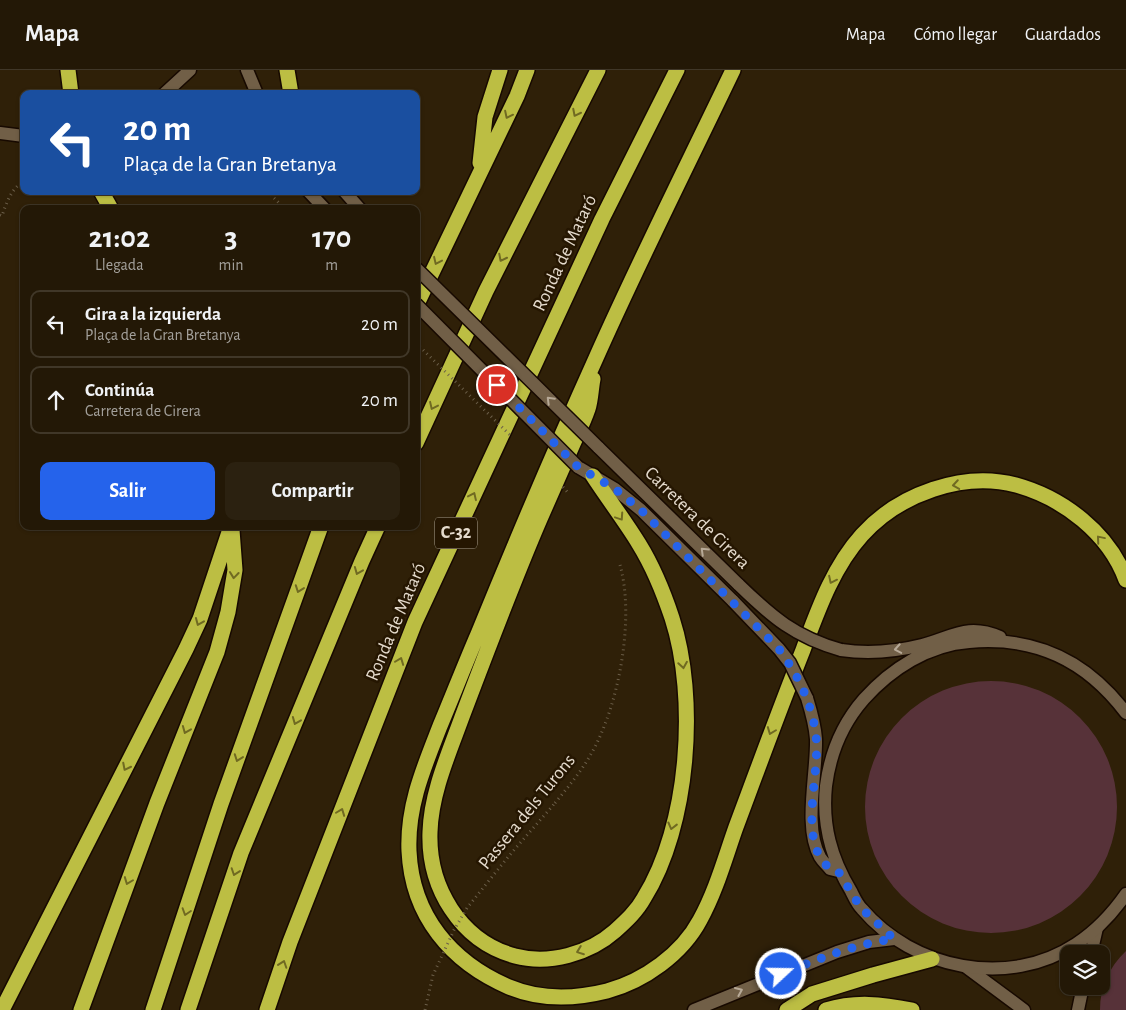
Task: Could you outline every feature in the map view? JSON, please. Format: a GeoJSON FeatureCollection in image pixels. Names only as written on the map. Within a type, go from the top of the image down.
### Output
{"type":"FeatureCollection","features":[{"type":"Feature","properties":{"kind":"highway"},"geometry":{"type":"LineString","coordinates":[[68,70],[70,90]]}},
{"type":"Feature","properties":{"kind":"highway"},"geometry":{"type":"LineString","coordinates":[[287,70],[291,90]]}},
{"type":"Feature","properties":{"kind":"highway"},"geometry":{"type":"LineString","coordinates":[[479,174],[485,117],[500,70]]}},
{"type":"Feature","properties":{"kind":"highway"},"geometry":{"type":"LineString","coordinates":[[420,297],[517,96],[527,70]]}},
{"type":"Feature","properties":{"kind":"highway"},"geometry":{"type":"LineString","coordinates":[[420,434],[486,292],[598,70]]}},
{"type":"Feature","properties":{"kind":"highway","name":"Ronda de Mataró"},"geometry":{"type":"LineString","coordinates":[[267,1010],[290,942],[415,622],[602,219],[677,70]]}},
{"type":"Feature","properties":{"kind":"highway"},"geometry":{"type":"LineString","coordinates":[[733,70],[596,356],[424,766],[410,819],[409,851],[415,890],[436,932],[468,965],[489,977],[516,990],[542,996],[566,998],[619,988],[642,977],[685,942],[700,922],[713,892],[769,734],[815,618],[840,565],[861,536],[881,517],[900,504],[922,493],[946,486],[973,482],[996,481],[1036,492],[1076,515],[1095,532],[1109,549],[1126,580]]}},
{"type":"Feature","properties":{"kind":"highway"},"geometry":{"type":"LineString","coordinates":[[593,476],[641,546],[672,619],[681,654],[686,685],[687,724],[685,758],[679,801],[667,845],[657,875],[644,900],[630,918],[612,934],[598,943],[580,952],[559,957],[536,959],[516,956],[495,949],[481,941],[450,908],[441,892],[433,870],[430,830],[443,772],[487,650],[588,407],[596,356]]}},
{"type":"Feature","properties":{"kind":"highway"},"geometry":{"type":"LineString","coordinates":[[2,1010],[186,649],[200,619],[231,530]]}},
{"type":"Feature","properties":{"kind":"highway"},"geometry":{"type":"LineString","coordinates":[[81,1010],[157,804],[216,652],[228,612],[235,570],[232,530]]}},
{"type":"Feature","properties":{"kind":"highway"},"geometry":{"type":"LineString","coordinates":[[153,1010],[222,804],[321,530]]}},
{"type":"Feature","properties":{"kind":"highway"},"geometry":{"type":"LineString","coordinates":[[188,1010],[242,853],[376,530]]}},
{"type":"Feature","properties":{"kind":"highway"},"geometry":{"type":"LineString","coordinates":[[787,1010],[812,994],[932,959]]}},
{"type":"Feature","properties":{"kind":"highway"},"geometry":{"type":"LineString","coordinates":[[826,1010],[857,1003],[893,1006],[912,1010]]}},
{"type":"Feature","properties":{"kind":"street"},"geometry":{"type":"LineString","coordinates":[[247,70],[255,90]]}},
{"type":"Feature","properties":{"kind":"street"},"geometry":{"type":"LineString","coordinates":[[168,90],[188,72]]}},
{"type":"Feature","properties":{"kind":"street"},"geometry":{"type":"LineString","coordinates":[[0,133],[20,136]]}},
{"type":"Feature","properties":{"kind":"street"},"geometry":{"type":"LineString","coordinates":[[312,195],[321,205]]}},
{"type":"Feature","properties":{"kind":"street"},"geometry":{"type":"LineString","coordinates":[[348,195],[356,205]]}},
{"type":"Feature","properties":{"kind":"street","name":"Carretera de Cirera"},"geometry":{"type":"LineString","coordinates":[[420,272],[768,614],[785,625],[820,644],[859,653],[877,653],[922,644],[975,630],[990,633],[1012,642]]}},
{"type":"Feature","properties":{"kind":"street","name":"Carretera de Cirera"},"geometry":{"type":"LineString","coordinates":[[420,309],[578,467],[615,489],[641,510],[733,601],[790,663],[807,698],[816,738],[812,820],[814,842],[820,858],[830,869],[838,871]]}},
{"type":"Feature","properties":{"kind":"street"},"geometry":{"type":"LineString","coordinates":[[1126,713],[1114,697],[1098,681],[1078,666],[1050,652],[1012,642],[987,640],[962,642],[915,658],[894,671],[875,687],[858,706],[845,726],[834,749],[828,773],[825,798],[830,847],[838,871],[861,908],[894,939],[932,959],[966,967],[994,969],[1022,965],[1049,957],[1074,945],[1097,928],[1112,913],[1126,894]]}},
{"type":"Feature","properties":{"kind":"street"},"geometry":{"type":"LineString","coordinates":[[1112,913],[1126,907]]}},
{"type":"Feature","properties":{"kind":"street"},"geometry":{"type":"LineString","coordinates":[[1092,945],[1097,928]]}},
{"type":"Feature","properties":{"kind":"street"},"geometry":{"type":"LineString","coordinates":[[694,1010],[837,952],[869,942],[894,939]]}},
{"type":"Feature","properties":{"kind":"street"},"geometry":{"type":"LineString","coordinates":[[966,967],[1024,1010]]}},
{"type":"Feature","properties":{"kind":"street"},"geometry":{"type":"LineString","coordinates":[[1078,1010],[1081,995]]}},
{"type":"Feature","properties":{"kind":"path"},"geometry":{"type":"LineString","coordinates":[[0,215],[2,216],[14,188],[20,183]]}},
{"type":"Feature","properties":{"kind":"path"},"geometry":{"type":"LineString","coordinates":[[271,195],[281,205]]}},
{"type":"Feature","properties":{"kind":"path"},"geometry":{"type":"LineString","coordinates":[[420,347],[514,439]]}},
{"type":"Feature","properties":{"kind":"path"},"geometry":{"type":"LineString","coordinates":[[562,487],[576,501]]}},
{"type":"Feature","properties":{"kind":"path","name":"Passera dels Turons"},"geometry":{"type":"LineString","coordinates":[[425,1010],[433,975],[454,930],[467,908],[578,774],[592,753],[611,709],[625,634],[626,605],[624,580],[619,559]]}},
{"type":"Feature","properties":{"kind":"shaded area"},"geometry":{"type":"Polygon","coordinates":[[[979,681],[1003,681],[1028,686],[1051,696],[1071,709],[1089,727],[1102,747],[1112,770],[1117,795],[1115,832],[1108,855],[1089,887],[1071,905],[1051,918],[1028,928],[1003,933],[979,933],[954,928],[931,918],[911,905],[893,887],[880,867],[870,844],[865,819],[865,795],[870,770],[880,747],[893,727],[911,709],[931,696],[954,686],[979,681]]]}},
{"type":"Feature","properties":{"kind":"shaded area"},"geometry":{"type":"Polygon","coordinates":[[[1126,951],[1126,1010],[1100,1010],[1102,995],[1110,995],[1110,971],[1126,951]]]}},
{"type":"Feature","properties":{"kind":"route"},"geometry":{"type":"LineString","coordinates":[[497,385],[578,467],[615,489],[641,510],[779,649],[790,663],[799,681],[813,718],[816,738],[812,820],[814,842],[820,858],[830,869],[838,871],[861,908],[894,939],[869,942],[837,952],[781,974]]}}]}
